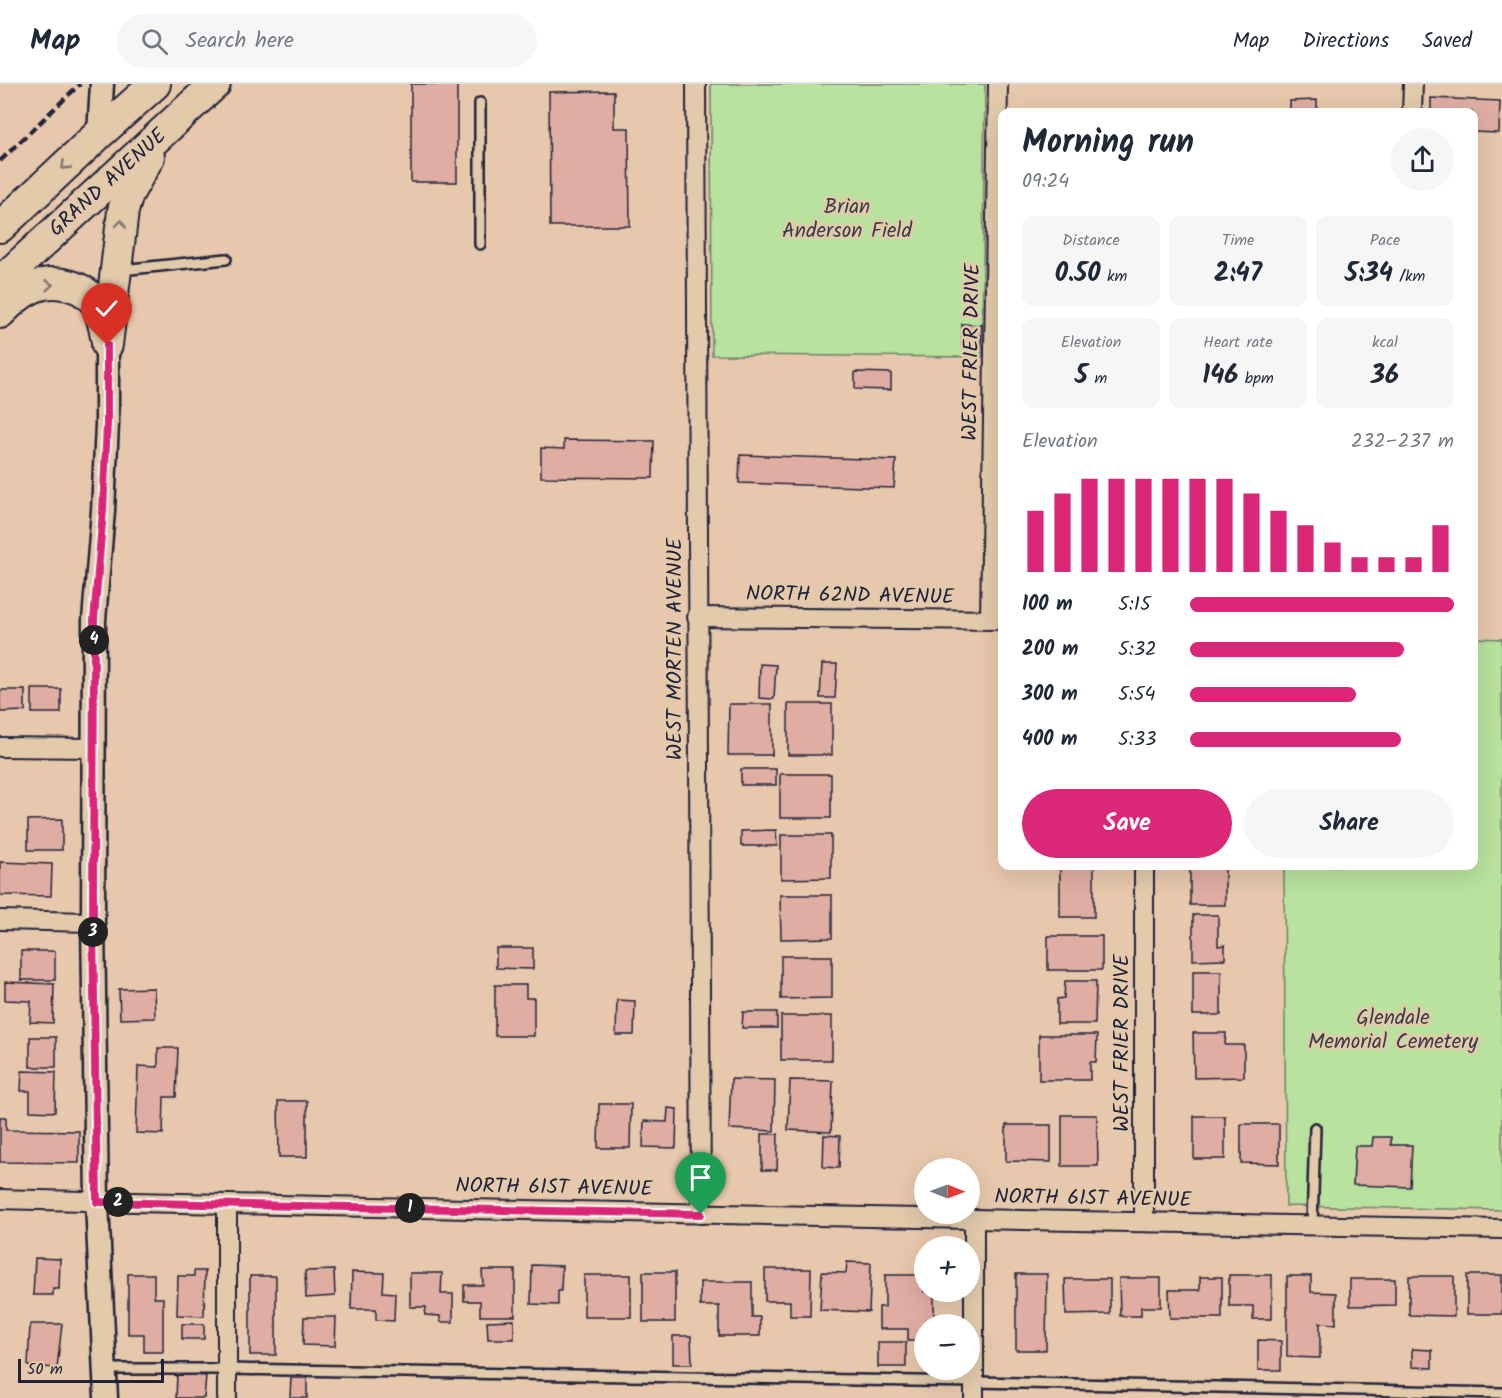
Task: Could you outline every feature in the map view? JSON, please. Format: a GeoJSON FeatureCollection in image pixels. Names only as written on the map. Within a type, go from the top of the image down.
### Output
{"type":"FeatureCollection","features":[{"type":"Feature","properties":{"kind":"highway","name":"GRAND AVENUE"},"geometry":{"type":"LineString","coordinates":[[0,227],[155,84]]}},
{"type":"Feature","properties":{"kind":"highway","name":"GRAND AVENUE"},"geometry":{"type":"LineString","coordinates":[[0,282],[215,84]]}},
{"type":"Feature","properties":{"kind":"highway"},"geometry":{"type":"LineString","coordinates":[[107,345],[123,211],[128,194],[150,155],[180,117]]}},
{"type":"Feature","properties":{"kind":"highway"},"geometry":{"type":"LineString","coordinates":[[0,274],[12,250],[82,185],[94,158],[99,134]]}},
{"type":"Feature","properties":{"kind":"highway"},"geometry":{"type":"LineString","coordinates":[[0,313],[19,296],[35,286],[68,285],[92,298],[102,319],[107,345]]}},
{"type":"Feature","properties":{"kind":"street"},"geometry":{"type":"LineString","coordinates":[[99,134],[102,84]]}},
{"type":"Feature","properties":{"kind":"street","name":"WEST MORTEN AVENUE"},"geometry":{"type":"LineString","coordinates":[[696,84],[701,1214]]}},
{"type":"Feature","properties":{"kind":"street","name":"WEST FRIER DRIVE"},"geometry":{"type":"LineString","coordinates":[[996,620],[998,84]]}},
{"type":"Feature","properties":{"kind":"street"},"geometry":{"type":"LineString","coordinates":[[1412,108],[1413,84]]}},
{"type":"Feature","properties":{"kind":"street"},"geometry":{"type":"LineString","coordinates":[[106,1398],[97,1202],[93,922],[94,620],[104,500],[107,345]]}},
{"type":"Feature","properties":{"kind":"street","name":"NORTH 62ND AVENUE"},"geometry":{"type":"LineString","coordinates":[[697,617],[996,620]]}},
{"type":"Feature","properties":{"kind":"street"},"geometry":{"type":"LineString","coordinates":[[0,747],[94,748]]}},
{"type":"Feature","properties":{"kind":"street","name":"WEST FRIER DRIVE"},"geometry":{"type":"LineString","coordinates":[[1144,870],[1144,1221]]}},
{"type":"Feature","properties":{"kind":"street"},"geometry":{"type":"LineString","coordinates":[[0,920],[93,922]]}},
{"type":"Feature","properties":{"kind":"street","name":"NORTH 61ST AVENUE"},"geometry":{"type":"LineString","coordinates":[[0,1199],[914,1218]]}},
{"type":"Feature","properties":{"kind":"street"},"geometry":{"type":"LineString","coordinates":[[227,1204],[227,1398]]}},
{"type":"Feature","properties":{"kind":"street","name":"NORTH 61ST AVENUE"},"geometry":{"type":"LineString","coordinates":[[980,1219],[1502,1229]]}},
{"type":"Feature","properties":{"kind":"street"},"geometry":{"type":"LineString","coordinates":[[974,1224],[974,1390]]}},
{"type":"Feature","properties":{"kind":"lane"},"geometry":{"type":"LineString","coordinates":[[480,103],[480,244]]}},
{"type":"Feature","properties":{"kind":"lane"},"geometry":{"type":"LineString","coordinates":[[116,270],[226,259]]}},
{"type":"Feature","properties":{"kind":"lane"},"geometry":{"type":"LineString","coordinates":[[1312,1226],[1315,1128]]}},
{"type":"Feature","properties":{"kind":"lane"},"geometry":{"type":"LineString","coordinates":[[106,1369],[227,1369],[974,1390],[1502,1393]]}},
{"type":"Feature","properties":{"kind":"green space","name":"Brian Anderson Field"},"geometry":{"type":"Polygon","coordinates":[[[711,84],[985,84],[982,357],[712,355],[711,84]]]}},
{"type":"Feature","properties":{"kind":"green space","name":"Glendale Memorial Cemetery"},"geometry":{"type":"Polygon","coordinates":[[[1478,638],[1502,639],[1502,1210],[1286,1206],[1284,870],[1478,870],[1478,638]]]}},
{"type":"Feature","properties":{"kind":"building"},"geometry":{"type":"Polygon","coordinates":[[[411,84],[457,84],[457,182],[411,182],[411,84]]]}},
{"type":"Feature","properties":{"kind":"building"},"geometry":{"type":"Polygon","coordinates":[[[614,91],[614,128],[629,128],[630,226],[550,226],[549,92],[614,91]]]}},
{"type":"Feature","properties":{"kind":"building"},"geometry":{"type":"Polygon","coordinates":[[[1431,98],[1500,101],[1499,133],[1478,132],[1478,108],[1431,108],[1431,98]]]}},
{"type":"Feature","properties":{"kind":"building"},"geometry":{"type":"Polygon","coordinates":[[[1317,100],[1317,108],[1290,108],[1290,101],[1317,100]]]}},
{"type":"Feature","properties":{"kind":"building"},"geometry":{"type":"Polygon","coordinates":[[[962,324],[982,325],[981,347],[962,347],[962,324]]]}},
{"type":"Feature","properties":{"kind":"building"},"geometry":{"type":"Polygon","coordinates":[[[855,372],[891,373],[891,390],[855,389],[855,372]]]}},
{"type":"Feature","properties":{"kind":"building"},"geometry":{"type":"Polygon","coordinates":[[[564,440],[654,441],[653,478],[541,477],[541,448],[564,449],[564,440]]]}},
{"type":"Feature","properties":{"kind":"building"},"geometry":{"type":"Polygon","coordinates":[[[740,455],[896,460],[894,488],[739,483],[740,455]]]}},
{"type":"Feature","properties":{"kind":"building"},"geometry":{"type":"Polygon","coordinates":[[[760,664],[776,665],[774,699],[759,698],[760,664]]]}},
{"type":"Feature","properties":{"kind":"building"},"geometry":{"type":"Polygon","coordinates":[[[822,664],[837,664],[835,698],[820,698],[822,664]]]}},
{"type":"Feature","properties":{"kind":"building"},"geometry":{"type":"Polygon","coordinates":[[[32,689],[61,689],[61,713],[32,713],[32,689]]]}},
{"type":"Feature","properties":{"kind":"building"},"geometry":{"type":"Polygon","coordinates":[[[0,690],[25,690],[25,711],[0,712],[0,690]]]}},
{"type":"Feature","properties":{"kind":"building"},"geometry":{"type":"Polygon","coordinates":[[[729,704],[772,704],[772,755],[728,755],[729,704]]]}},
{"type":"Feature","properties":{"kind":"building"},"geometry":{"type":"Polygon","coordinates":[[[788,704],[832,704],[832,755],[788,755],[788,704]]]}},
{"type":"Feature","properties":{"kind":"building"},"geometry":{"type":"Polygon","coordinates":[[[741,769],[776,769],[776,785],[741,785],[741,769]]]}},
{"type":"Feature","properties":{"kind":"building"},"geometry":{"type":"Polygon","coordinates":[[[780,774],[831,774],[831,818],[780,818],[780,774]]]}},
{"type":"Feature","properties":{"kind":"building"},"geometry":{"type":"Polygon","coordinates":[[[62,819],[62,850],[28,850],[28,820],[62,819]]]}},
{"type":"Feature","properties":{"kind":"building"},"geometry":{"type":"Polygon","coordinates":[[[776,830],[777,846],[741,846],[741,831],[776,830]]]}},
{"type":"Feature","properties":{"kind":"building"},"geometry":{"type":"Polygon","coordinates":[[[781,835],[831,835],[831,878],[781,879],[781,835]]]}},
{"type":"Feature","properties":{"kind":"building"},"geometry":{"type":"Polygon","coordinates":[[[0,862],[52,864],[51,896],[0,895],[0,862]]]}},
{"type":"Feature","properties":{"kind":"building"},"geometry":{"type":"Polygon","coordinates":[[[1060,870],[1094,870],[1094,917],[1060,917],[1060,870]]]}},
{"type":"Feature","properties":{"kind":"building"},"geometry":{"type":"Polygon","coordinates":[[[1190,870],[1225,870],[1225,905],[1190,905],[1190,870]]]}},
{"type":"Feature","properties":{"kind":"building"},"geometry":{"type":"Polygon","coordinates":[[[780,895],[832,895],[832,938],[781,939],[780,895]]]}},
{"type":"Feature","properties":{"kind":"building"},"geometry":{"type":"Polygon","coordinates":[[[1193,915],[1218,915],[1218,946],[1225,945],[1225,959],[1193,960],[1193,915]]]}},
{"type":"Feature","properties":{"kind":"building"},"geometry":{"type":"Polygon","coordinates":[[[1048,936],[1102,936],[1102,970],[1048,970],[1048,936]]]}},
{"type":"Feature","properties":{"kind":"building"},"geometry":{"type":"Polygon","coordinates":[[[496,948],[533,948],[533,969],[496,968],[496,948]]]}},
{"type":"Feature","properties":{"kind":"building"},"geometry":{"type":"Polygon","coordinates":[[[21,951],[55,951],[55,980],[21,980],[21,951]]]}},
{"type":"Feature","properties":{"kind":"building"},"geometry":{"type":"Polygon","coordinates":[[[781,956],[832,956],[832,998],[781,999],[781,956]]]}},
{"type":"Feature","properties":{"kind":"building"},"geometry":{"type":"Polygon","coordinates":[[[1193,971],[1221,971],[1221,1015],[1193,1015],[1193,971]]]}},
{"type":"Feature","properties":{"kind":"building"},"geometry":{"type":"Polygon","coordinates":[[[1065,981],[1096,981],[1095,1024],[1057,1024],[1057,999],[1064,998],[1065,981]]]}},
{"type":"Feature","properties":{"kind":"building"},"geometry":{"type":"Polygon","coordinates":[[[5,982],[54,984],[53,1023],[30,1022],[31,1001],[5,1000],[5,982]]]}},
{"type":"Feature","properties":{"kind":"building"},"geometry":{"type":"Polygon","coordinates":[[[495,985],[526,985],[526,998],[534,998],[534,1036],[495,1036],[495,985]]]}},
{"type":"Feature","properties":{"kind":"building"},"geometry":{"type":"Polygon","coordinates":[[[154,988],[155,1018],[120,1019],[119,989],[154,988]]]}},
{"type":"Feature","properties":{"kind":"building"},"geometry":{"type":"Polygon","coordinates":[[[617,1000],[635,1001],[634,1035],[616,1035],[617,1000]]]}},
{"type":"Feature","properties":{"kind":"building"},"geometry":{"type":"Polygon","coordinates":[[[743,1012],[777,1012],[777,1028],[742,1028],[743,1012]]]}},
{"type":"Feature","properties":{"kind":"building"},"geometry":{"type":"Polygon","coordinates":[[[781,1016],[832,1016],[832,1060],[781,1060],[781,1016]]]}},
{"type":"Feature","properties":{"kind":"building"},"geometry":{"type":"Polygon","coordinates":[[[1193,1033],[1226,1033],[1225,1045],[1244,1045],[1244,1077],[1194,1078],[1193,1033]]]}},
{"type":"Feature","properties":{"kind":"building"},"geometry":{"type":"Polygon","coordinates":[[[1039,1035],[1097,1035],[1096,1062],[1090,1062],[1090,1080],[1039,1080],[1039,1035]]]}},
{"type":"Feature","properties":{"kind":"building"},"geometry":{"type":"Polygon","coordinates":[[[30,1037],[56,1037],[56,1067],[30,1067],[30,1037]]]}},
{"type":"Feature","properties":{"kind":"building"},"geometry":{"type":"Polygon","coordinates":[[[158,1048],[178,1048],[176,1097],[164,1097],[163,1134],[136,1133],[138,1066],[158,1067],[158,1048]]]}},
{"type":"Feature","properties":{"kind":"building"},"geometry":{"type":"Polygon","coordinates":[[[22,1071],[56,1072],[55,1112],[30,1111],[30,1091],[21,1091],[22,1071]]]}},
{"type":"Feature","properties":{"kind":"building"},"geometry":{"type":"Polygon","coordinates":[[[731,1079],[775,1080],[774,1131],[729,1129],[731,1079]]]}},
{"type":"Feature","properties":{"kind":"building"},"geometry":{"type":"Polygon","coordinates":[[[790,1080],[833,1081],[831,1132],[788,1130],[790,1080]]]}},
{"type":"Feature","properties":{"kind":"building"},"geometry":{"type":"Polygon","coordinates":[[[278,1101],[307,1101],[307,1157],[279,1157],[278,1101]]]}},
{"type":"Feature","properties":{"kind":"building"},"geometry":{"type":"Polygon","coordinates":[[[599,1104],[631,1104],[630,1148],[598,1148],[599,1104]]]}},
{"type":"Feature","properties":{"kind":"building"},"geometry":{"type":"Polygon","coordinates":[[[668,1108],[677,1109],[676,1148],[643,1147],[644,1121],[667,1122],[668,1108]]]}},
{"type":"Feature","properties":{"kind":"building"},"geometry":{"type":"Polygon","coordinates":[[[1062,1115],[1097,1115],[1098,1166],[1062,1166],[1062,1115]]]}},
{"type":"Feature","properties":{"kind":"building"},"geometry":{"type":"Polygon","coordinates":[[[1194,1116],[1225,1116],[1225,1159],[1194,1159],[1194,1116]]]}},
{"type":"Feature","properties":{"kind":"building"},"geometry":{"type":"Polygon","coordinates":[[[0,1117],[6,1117],[6,1130],[79,1131],[79,1163],[0,1162],[0,1117]]]}},
{"type":"Feature","properties":{"kind":"building"},"geometry":{"type":"Polygon","coordinates":[[[1241,1124],[1279,1124],[1279,1164],[1241,1163],[1241,1124]]]}},
{"type":"Feature","properties":{"kind":"building"},"geometry":{"type":"Polygon","coordinates":[[[1006,1125],[1051,1125],[1051,1162],[1006,1161],[1006,1125]]]}},
{"type":"Feature","properties":{"kind":"building"},"geometry":{"type":"Polygon","coordinates":[[[762,1134],[778,1134],[777,1170],[762,1170],[762,1134]]]}},
{"type":"Feature","properties":{"kind":"building"},"geometry":{"type":"Polygon","coordinates":[[[824,1135],[840,1136],[839,1168],[823,1167],[824,1135]]]}},
{"type":"Feature","properties":{"kind":"building"},"geometry":{"type":"Polygon","coordinates":[[[1373,1137],[1391,1137],[1391,1145],[1412,1145],[1410,1187],[1353,1185],[1355,1146],[1372,1146],[1373,1137]]]}},
{"type":"Feature","properties":{"kind":"building"},"geometry":{"type":"Polygon","coordinates":[[[35,1258],[60,1259],[59,1289],[53,1289],[53,1295],[33,1295],[35,1258]]]}},
{"type":"Feature","properties":{"kind":"building"},"geometry":{"type":"Polygon","coordinates":[[[847,1262],[871,1263],[869,1312],[820,1310],[822,1272],[846,1273],[847,1262]]]}},
{"type":"Feature","properties":{"kind":"building"},"geometry":{"type":"Polygon","coordinates":[[[532,1265],[562,1266],[558,1305],[531,1304],[532,1265]]]}},
{"type":"Feature","properties":{"kind":"building"},"geometry":{"type":"Polygon","coordinates":[[[765,1269],[811,1269],[810,1316],[790,1316],[790,1301],[765,1301],[765,1269]]]}},
{"type":"Feature","properties":{"kind":"building"},"geometry":{"type":"Polygon","coordinates":[[[334,1270],[335,1296],[306,1298],[305,1271],[334,1270]]]}},
{"type":"Feature","properties":{"kind":"building"},"geometry":{"type":"Polygon","coordinates":[[[482,1270],[515,1270],[515,1316],[480,1316],[480,1301],[464,1301],[464,1285],[483,1285],[482,1270]]]}},
{"type":"Feature","properties":{"kind":"building"},"geometry":{"type":"Polygon","coordinates":[[[194,1271],[205,1271],[204,1316],[177,1315],[178,1276],[194,1276],[194,1271]]]}},
{"type":"Feature","properties":{"kind":"building"},"geometry":{"type":"Polygon","coordinates":[[[352,1272],[384,1273],[383,1292],[395,1293],[394,1321],[376,1320],[376,1309],[351,1309],[352,1272]]]}},
{"type":"Feature","properties":{"kind":"building"},"geometry":{"type":"Polygon","coordinates":[[[643,1272],[675,1272],[675,1322],[643,1322],[643,1272]]]}},
{"type":"Feature","properties":{"kind":"building"},"geometry":{"type":"Polygon","coordinates":[[[410,1273],[442,1273],[441,1294],[453,1294],[453,1322],[440,1322],[440,1316],[425,1315],[426,1307],[410,1307],[410,1273]]]}},
{"type":"Feature","properties":{"kind":"building"},"geometry":{"type":"Polygon","coordinates":[[[128,1274],[154,1274],[154,1298],[163,1298],[163,1352],[144,1352],[144,1334],[128,1334],[128,1274]]]}},
{"type":"Feature","properties":{"kind":"building"},"geometry":{"type":"Polygon","coordinates":[[[1016,1274],[1047,1274],[1046,1350],[1016,1350],[1016,1274]]]}},
{"type":"Feature","properties":{"kind":"building"},"geometry":{"type":"Polygon","coordinates":[[[584,1275],[631,1275],[631,1317],[584,1317],[584,1275]]]}},
{"type":"Feature","properties":{"kind":"building"},"geometry":{"type":"Polygon","coordinates":[[[885,1275],[914,1275],[914,1302],[934,1302],[934,1314],[914,1314],[914,1341],[908,1341],[908,1329],[879,1329],[879,1307],[885,1307],[885,1275]]]}},
{"type":"Feature","properties":{"kind":"building"},"geometry":{"type":"Polygon","coordinates":[[[1229,1275],[1272,1275],[1272,1319],[1253,1319],[1253,1306],[1229,1306],[1229,1275]]]}},
{"type":"Feature","properties":{"kind":"building"},"geometry":{"type":"Polygon","coordinates":[[[1467,1275],[1502,1275],[1502,1314],[1467,1314],[1467,1275]]]}},
{"type":"Feature","properties":{"kind":"building"},"geometry":{"type":"Polygon","coordinates":[[[250,1276],[276,1276],[276,1355],[250,1355],[250,1276]]]}},
{"type":"Feature","properties":{"kind":"building"},"geometry":{"type":"Polygon","coordinates":[[[1287,1276],[1311,1276],[1311,1292],[1336,1293],[1336,1324],[1320,1323],[1320,1358],[1287,1357],[1287,1276]]]}},
{"type":"Feature","properties":{"kind":"building"},"geometry":{"type":"Polygon","coordinates":[[[1409,1276],[1454,1276],[1454,1316],[1409,1315],[1409,1276]]]}},
{"type":"Feature","properties":{"kind":"building"},"geometry":{"type":"Polygon","coordinates":[[[1200,1277],[1222,1277],[1222,1318],[1170,1318],[1169,1290],[1200,1290],[1200,1277]]]}},
{"type":"Feature","properties":{"kind":"building"},"geometry":{"type":"Polygon","coordinates":[[[1119,1278],[1161,1278],[1161,1307],[1141,1307],[1141,1316],[1120,1316],[1119,1278]]]}},
{"type":"Feature","properties":{"kind":"building"},"geometry":{"type":"Polygon","coordinates":[[[1065,1279],[1110,1279],[1110,1314],[1066,1315],[1065,1279]]]}},
{"type":"Feature","properties":{"kind":"building"},"geometry":{"type":"Polygon","coordinates":[[[1350,1279],[1395,1279],[1395,1305],[1350,1306],[1350,1279]]]}},
{"type":"Feature","properties":{"kind":"building"},"geometry":{"type":"Polygon","coordinates":[[[700,1282],[752,1282],[752,1317],[760,1317],[760,1336],[719,1336],[719,1306],[700,1306],[700,1282]]]}},
{"type":"Feature","properties":{"kind":"building"},"geometry":{"type":"Polygon","coordinates":[[[304,1317],[336,1317],[335,1346],[303,1345],[304,1317]]]}},
{"type":"Feature","properties":{"kind":"building"},"geometry":{"type":"Polygon","coordinates":[[[514,1320],[514,1339],[488,1339],[487,1321],[514,1320]]]}},
{"type":"Feature","properties":{"kind":"building"},"geometry":{"type":"Polygon","coordinates":[[[30,1324],[62,1324],[57,1368],[28,1366],[30,1324]]]}},
{"type":"Feature","properties":{"kind":"building"},"geometry":{"type":"Polygon","coordinates":[[[182,1324],[204,1324],[204,1339],[182,1339],[182,1324]]]}},
{"type":"Feature","properties":{"kind":"building"},"geometry":{"type":"Polygon","coordinates":[[[673,1336],[691,1336],[692,1364],[673,1364],[673,1336]]]}},
{"type":"Feature","properties":{"kind":"building"},"geometry":{"type":"Polygon","coordinates":[[[1258,1340],[1281,1341],[1281,1370],[1258,1370],[1258,1340]]]}},
{"type":"Feature","properties":{"kind":"building"},"geometry":{"type":"Polygon","coordinates":[[[878,1342],[906,1342],[906,1367],[878,1367],[878,1342]]]}},
{"type":"Feature","properties":{"kind":"building"},"geometry":{"type":"Polygon","coordinates":[[[1412,1349],[1432,1350],[1432,1368],[1412,1367],[1412,1349]]]}},
{"type":"Feature","properties":{"kind":"building"},"geometry":{"type":"Polygon","coordinates":[[[177,1374],[206,1376],[204,1398],[176,1398],[177,1374]]]}},
{"type":"Feature","properties":{"kind":"building"},"geometry":{"type":"Polygon","coordinates":[[[291,1378],[307,1378],[307,1398],[290,1398],[291,1378]]]}},
{"type":"Feature","properties":{"kind":"railway"},"geometry":{"type":"LineString","coordinates":[[0,161],[80,84]]}},
{"type":"Feature","properties":{"kind":"route"},"geometry":{"type":"LineString","coordinates":[[107,345],[107,424],[103,511],[94,620],[93,922],[97,1202],[701,1214]]}}]}
